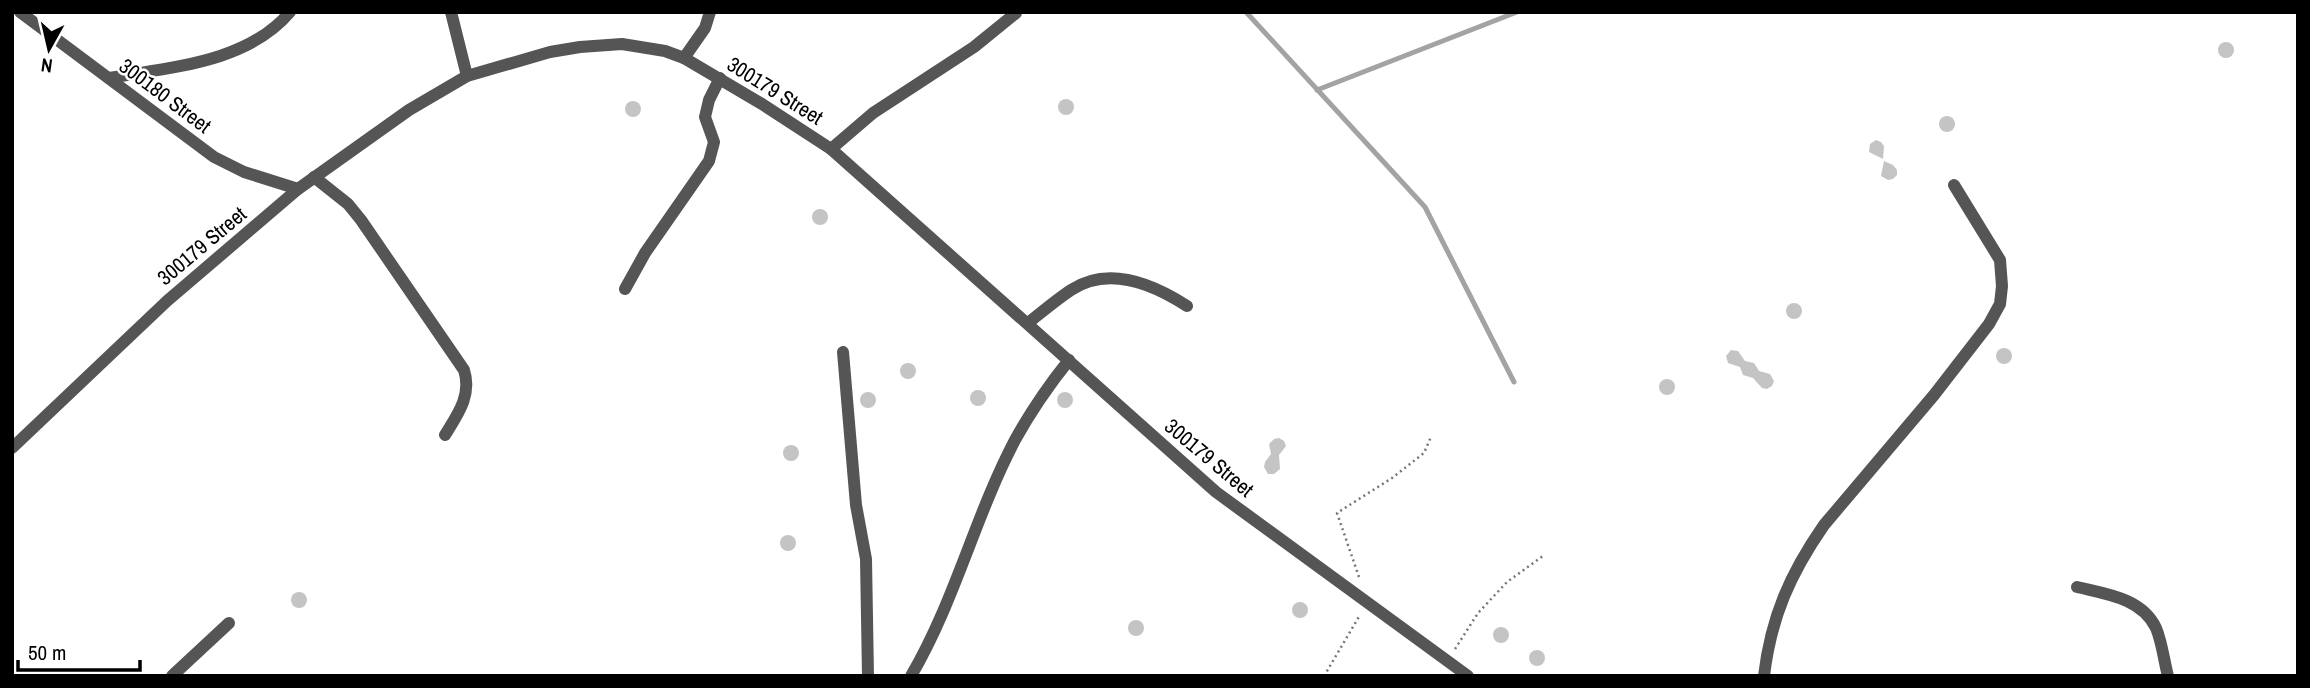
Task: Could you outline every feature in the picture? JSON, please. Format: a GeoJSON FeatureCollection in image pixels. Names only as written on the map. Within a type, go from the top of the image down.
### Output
{"type":"FeatureCollection","features":[{"type":"Feature","properties":{"kind":"street","name":"300180 Street"},"geometry":{"type":"LineString","coordinates":[[20,12],[214,158],[244,172],[298,189]]}},
{"type":"Feature","properties":{"kind":"street"},"geometry":{"type":"LineString","coordinates":[[109,78],[228,53],[263,37],[290,12]]}},
{"type":"Feature","properties":{"kind":"street"},"geometry":{"type":"LineString","coordinates":[[452,12],[467,76]]}},
{"type":"Feature","properties":{"kind":"street"},"geometry":{"type":"LineString","coordinates":[[684,58],[705,28],[710,12]]}},
{"type":"Feature","properties":{"kind":"street"},"geometry":{"type":"LineString","coordinates":[[831,149],[880,108],[974,47],[1016,13]]}},
{"type":"Feature","properties":{"kind":"street","name":"300179 Street"},"geometry":{"type":"LineString","coordinates":[[12,448],[167,301],[298,189],[410,110],[467,76],[550,52],[622,44],[643,46],[684,58],[831,149],[1206,484],[1468,676]]}},
{"type":"Feature","properties":{"kind":"street"},"geometry":{"type":"LineString","coordinates":[[625,289],[645,253],[709,161],[714,142],[705,117],[709,100],[720,78]]}},
{"type":"Feature","properties":{"kind":"street"},"geometry":{"type":"LineString","coordinates":[[314,177],[348,204],[361,220],[464,370],[468,381],[467,390],[462,407],[445,435]]}},
{"type":"Feature","properties":{"kind":"street"},"geometry":{"type":"LineString","coordinates":[[1763,676],[1769,638],[1777,611],[1789,582],[1812,543],[1934,395],[1989,324],[2000,304],[2003,286],[2000,260],[1954,184]]}},
{"type":"Feature","properties":{"kind":"street"},"geometry":{"type":"LineString","coordinates":[[1028,323],[1072,289],[1089,281],[1108,278],[1129,279],[1147,284],[1163,290],[1187,306]]}},
{"type":"Feature","properties":{"kind":"street"},"geometry":{"type":"LineString","coordinates":[[843,352],[856,505],[866,559],[868,676]]}},
{"type":"Feature","properties":{"kind":"street"},"geometry":{"type":"LineString","coordinates":[[911,676],[936,629],[998,476],[1015,441],[1046,389],[1069,360]]}},
{"type":"Feature","properties":{"kind":"street"},"geometry":{"type":"LineString","coordinates":[[2077,587],[2126,600],[2147,613],[2157,630],[2168,676]]}},
{"type":"Feature","properties":{"kind":"street"},"geometry":{"type":"LineString","coordinates":[[172,676],[229,623]]}},
{"type":"Feature","properties":{"kind":"path"},"geometry":{"type":"LineString","coordinates":[[1359,577],[1337,513],[1392,478],[1424,453],[1431,437]]}},
{"type":"Feature","properties":{"kind":"path"},"geometry":{"type":"LineString","coordinates":[[1447,660],[1485,606],[1507,582],[1543,556]]}},
{"type":"Feature","properties":{"kind":"path"},"geometry":{"type":"LineString","coordinates":[[1324,676],[1367,603]]}},
{"type":"Feature","properties":{"kind":"building"},"geometry":{"type":"Polygon","coordinates":[[[2223,42],[2229,42],[2234,50],[2232,56],[2223,58],[2218,53],[2218,47],[2223,42]]]}},
{"type":"Feature","properties":{"kind":"building"},"geometry":{"type":"Polygon","coordinates":[[[1063,99],[1069,99],[1074,107],[1072,113],[1063,115],[1058,110],[1058,104],[1063,99]]]}},
{"type":"Feature","properties":{"kind":"building"},"geometry":{"type":"Polygon","coordinates":[[[630,101],[636,101],[641,109],[639,115],[630,117],[625,112],[625,106],[630,101]]]}},
{"type":"Feature","properties":{"kind":"building"},"geometry":{"type":"Polygon","coordinates":[[[1944,116],[1950,116],[1955,124],[1953,130],[1944,132],[1939,127],[1939,121],[1944,116]]]}},
{"type":"Feature","properties":{"kind":"building"},"geometry":{"type":"Polygon","coordinates":[[[1876,140],[1884,146],[1883,159],[1869,152],[1870,144],[1876,140]]]}},
{"type":"Feature","properties":{"kind":"building"},"geometry":{"type":"Polygon","coordinates":[[[1884,161],[1897,170],[1893,179],[1888,180],[1881,176],[1884,161]]]}},
{"type":"Feature","properties":{"kind":"building"},"geometry":{"type":"Polygon","coordinates":[[[817,209],[823,209],[828,217],[826,223],[817,225],[812,220],[812,214],[817,209]]]}},
{"type":"Feature","properties":{"kind":"building"},"geometry":{"type":"Polygon","coordinates":[[[1791,303],[1797,303],[1802,311],[1800,317],[1791,319],[1786,314],[1786,308],[1791,303]]]}},
{"type":"Feature","properties":{"kind":"building"},"geometry":{"type":"Polygon","coordinates":[[[2001,348],[2007,348],[2012,356],[2010,362],[2001,364],[1996,359],[1996,353],[2001,348]]]}},
{"type":"Feature","properties":{"kind":"building"},"geometry":{"type":"Polygon","coordinates":[[[1731,350],[1738,351],[1745,361],[1754,363],[1759,371],[1770,374],[1774,381],[1772,386],[1762,388],[1753,378],[1743,375],[1740,367],[1728,363],[1726,356],[1731,350]]]}},
{"type":"Feature","properties":{"kind":"building"},"geometry":{"type":"Polygon","coordinates":[[[905,363],[911,363],[916,371],[914,377],[905,379],[900,374],[900,368],[905,363]]]}},
{"type":"Feature","properties":{"kind":"building"},"geometry":{"type":"Polygon","coordinates":[[[1664,379],[1670,379],[1675,387],[1673,393],[1664,395],[1659,390],[1659,384],[1664,379]]]}},
{"type":"Feature","properties":{"kind":"building"},"geometry":{"type":"Polygon","coordinates":[[[975,390],[981,390],[986,398],[984,404],[975,406],[970,401],[970,395],[975,390]]]}},
{"type":"Feature","properties":{"kind":"building"},"geometry":{"type":"Polygon","coordinates":[[[865,392],[871,392],[876,400],[874,406],[865,408],[860,403],[860,397],[865,392]]]}},
{"type":"Feature","properties":{"kind":"building"},"geometry":{"type":"Polygon","coordinates":[[[1062,392],[1068,392],[1073,400],[1071,406],[1062,408],[1057,403],[1057,397],[1062,392]]]}},
{"type":"Feature","properties":{"kind":"building"},"geometry":{"type":"Polygon","coordinates":[[[1279,438],[1286,446],[1279,455],[1280,469],[1274,474],[1268,474],[1264,467],[1271,454],[1269,444],[1279,438]]]}},
{"type":"Feature","properties":{"kind":"building"},"geometry":{"type":"Polygon","coordinates":[[[788,445],[794,445],[799,453],[797,459],[788,461],[783,456],[783,450],[788,445]]]}},
{"type":"Feature","properties":{"kind":"building"},"geometry":{"type":"Polygon","coordinates":[[[785,535],[791,535],[796,543],[794,549],[785,551],[780,546],[780,540],[785,535]]]}},
{"type":"Feature","properties":{"kind":"building"},"geometry":{"type":"Polygon","coordinates":[[[296,592],[302,592],[307,600],[305,606],[296,608],[291,603],[291,597],[296,592]]]}},
{"type":"Feature","properties":{"kind":"building"},"geometry":{"type":"Polygon","coordinates":[[[1297,602],[1303,602],[1308,610],[1306,616],[1297,618],[1292,613],[1292,607],[1297,602]]]}},
{"type":"Feature","properties":{"kind":"building"},"geometry":{"type":"Polygon","coordinates":[[[1133,620],[1139,620],[1144,628],[1142,634],[1133,636],[1128,631],[1128,625],[1133,620]]]}},
{"type":"Feature","properties":{"kind":"building"},"geometry":{"type":"Polygon","coordinates":[[[1498,627],[1504,627],[1509,635],[1507,641],[1498,643],[1493,638],[1493,632],[1498,627]]]}},
{"type":"Feature","properties":{"kind":"building"},"geometry":{"type":"Polygon","coordinates":[[[1534,650],[1540,650],[1545,658],[1543,664],[1534,666],[1529,661],[1529,655],[1534,650]]]}},
{"type":"Feature","properties":{"kind":"waterway"},"geometry":{"type":"LineString","coordinates":[[1246,12],[1425,207],[1514,382]]}},
{"type":"Feature","properties":{"kind":"waterway"},"geometry":{"type":"LineString","coordinates":[[1317,90],[1517,12]]}}]}
